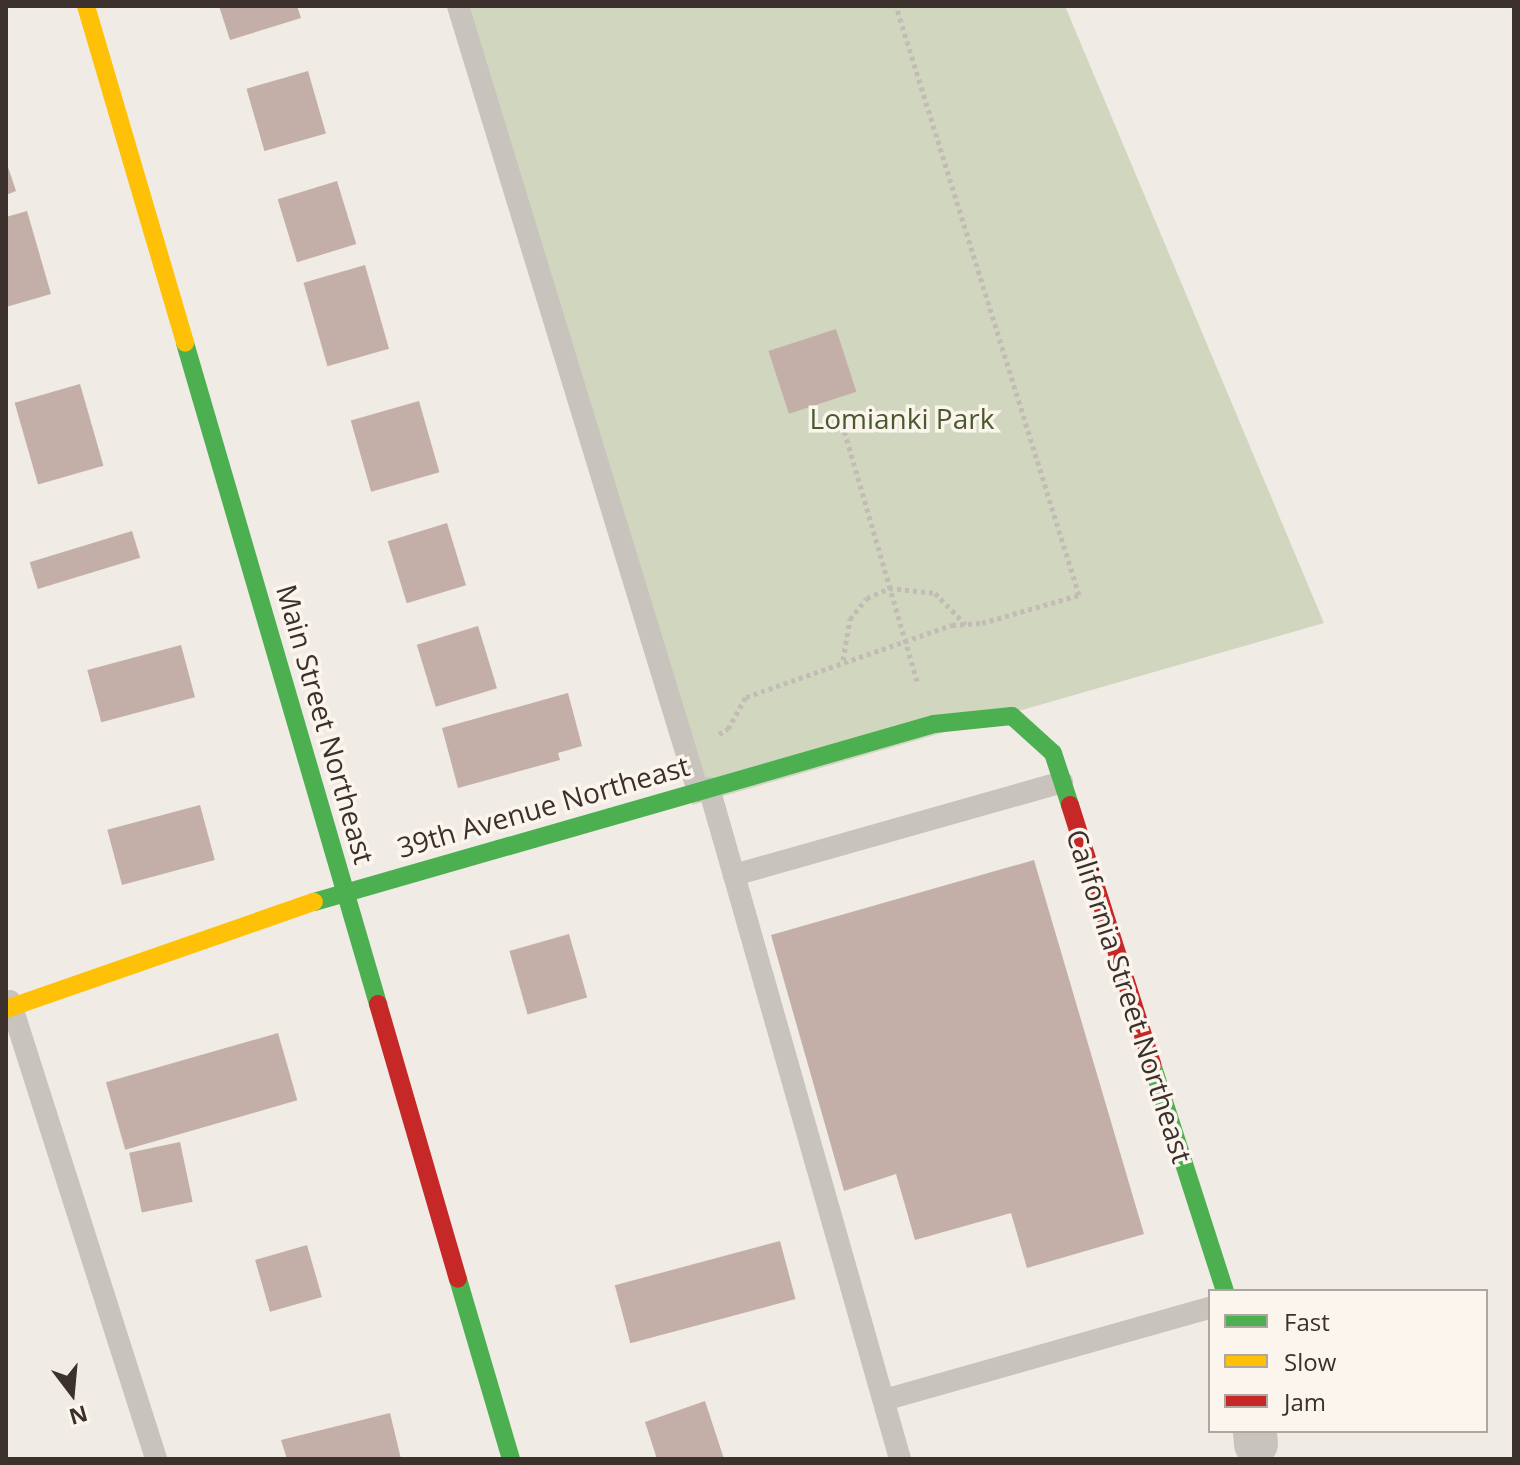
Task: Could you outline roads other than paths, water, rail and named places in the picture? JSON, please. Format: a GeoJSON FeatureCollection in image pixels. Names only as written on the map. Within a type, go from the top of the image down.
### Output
{"type":"FeatureCollection","features":[{"type":"Feature","properties":{"kind":"street","name":"Main Street Northeast"},"geometry":{"type":"LineString","coordinates":[[86,6],[511,1459]]}},
{"type":"Feature","properties":{"kind":"street","name":"39th Avenue Northeast"},"geometry":{"type":"LineString","coordinates":[[8,1001],[346,891],[934,724],[1012,716]]}},
{"type":"Feature","properties":{"kind":"street","name":"California Street Northeast"},"geometry":{"type":"LineString","coordinates":[[1012,716],[1053,753],[1224,1289]]}},
{"type":"Feature","properties":{"kind":"lane"},"geometry":{"type":"LineString","coordinates":[[458,6],[683,743],[704,790],[734,875],[900,1459]]}},
{"type":"Feature","properties":{"kind":"lane"},"geometry":{"type":"LineString","coordinates":[[734,875],[1062,782]]}},
{"type":"Feature","properties":{"kind":"lane"},"geometry":{"type":"LineString","coordinates":[[8,1001],[156,1459]]}},
{"type":"Feature","properties":{"kind":"lane"},"geometry":{"type":"LineString","coordinates":[[884,1400],[1208,1309]]}},
{"type":"Feature","properties":{"kind":"park label","name":"Lomianki Park"},"geometry":{"type":"Point","coordinates":[902,418]}}]}
